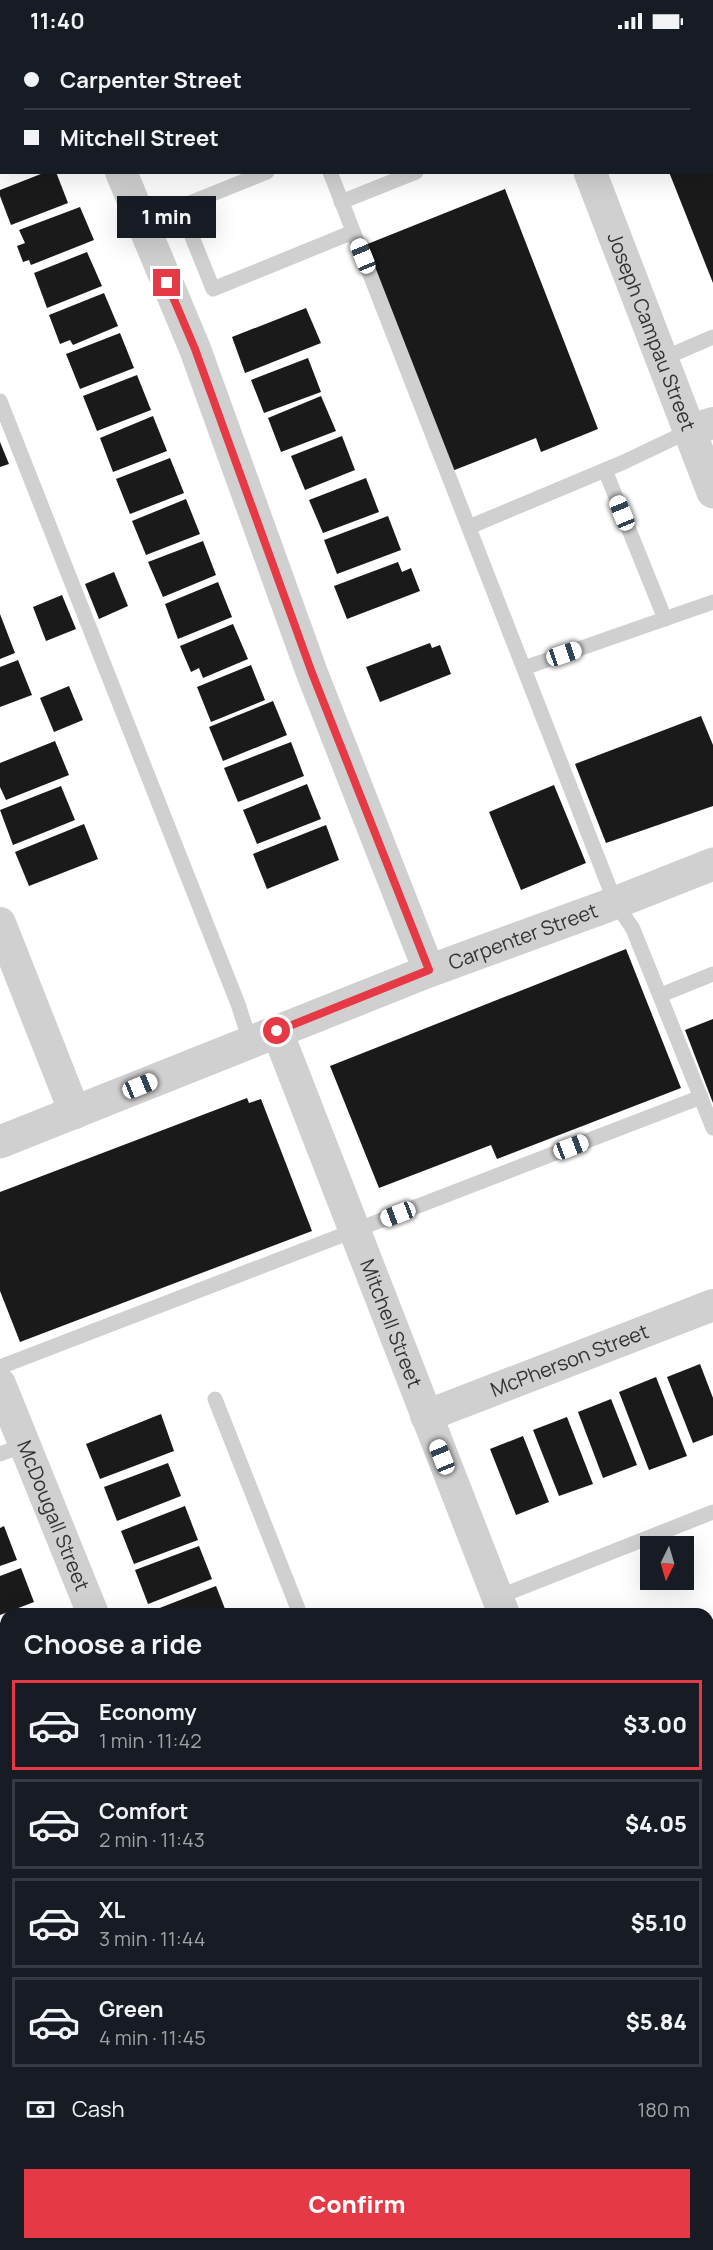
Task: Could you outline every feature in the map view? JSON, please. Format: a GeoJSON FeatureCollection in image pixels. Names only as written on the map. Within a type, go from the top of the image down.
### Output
{"type":"FeatureCollection","features":[{"type":"Feature","properties":{"kind":"street"},"geometry":{"type":"LineString","coordinates":[[122,174],[195,349],[312,673],[429,970]]}},
{"type":"Feature","properties":{"kind":"street","name":"Joseph Campau Street"},"geometry":{"type":"LineString","coordinates":[[591,174],[662,359],[701,427],[713,492]]}},
{"type":"Feature","properties":{"kind":"street","name":"Carpenter Street"},"geometry":{"type":"LineString","coordinates":[[0,1142],[429,970],[713,864]]}},
{"type":"Feature","properties":{"kind":"street"},"geometry":{"type":"LineString","coordinates":[[0,923],[75,1113]]}},
{"type":"Feature","properties":{"kind":"street","name":"Mitchell Street"},"geometry":{"type":"LineString","coordinates":[[263,1036],[354,1230],[501,1606]]}},
{"type":"Feature","properties":{"kind":"street","name":"McPherson Street"},"geometry":{"type":"LineString","coordinates":[[426,1416],[713,1305]]}},
{"type":"Feature","properties":{"kind":"street","name":"McDougall Street"},"geometry":{"type":"LineString","coordinates":[[0,1384],[12,1449],[90,1608]]}},
{"type":"Feature","properties":{"kind":"lane"},"geometry":{"type":"LineString","coordinates":[[262,174],[180,207],[213,289],[353,232]]}},
{"type":"Feature","properties":{"kind":"lane"},"geometry":{"type":"LineString","coordinates":[[331,174],[615,902],[633,929],[713,1128]]}},
{"type":"Feature","properties":{"kind":"lane"},"geometry":{"type":"LineString","coordinates":[[342,202],[411,174]]}},
{"type":"Feature","properties":{"kind":"lane"},"geometry":{"type":"LineString","coordinates":[[662,359],[713,337]]}},
{"type":"Feature","properties":{"kind":"lane"},"geometry":{"type":"LineString","coordinates":[[0,401],[238,1004],[263,1036]]}},
{"type":"Feature","properties":{"kind":"lane"},"geometry":{"type":"LineString","coordinates":[[469,527],[701,427]]}},
{"type":"Feature","properties":{"kind":"lane"},"geometry":{"type":"LineString","coordinates":[[604,470],[665,619]]}},
{"type":"Feature","properties":{"kind":"lane"},"geometry":{"type":"LineString","coordinates":[[524,668],[713,602]]}},
{"type":"Feature","properties":{"kind":"lane"},"geometry":{"type":"LineString","coordinates":[[661,995],[713,974]]}},
{"type":"Feature","properties":{"kind":"lane"},"geometry":{"type":"LineString","coordinates":[[0,1367],[701,1097]]}},
{"type":"Feature","properties":{"kind":"lane"},"geometry":{"type":"LineString","coordinates":[[216,1399],[298,1608]]}},
{"type":"Feature","properties":{"kind":"lane"},"geometry":{"type":"LineString","coordinates":[[501,1606],[713,1512]]}},
{"type":"Feature","properties":{"kind":"building"},"geometry":{"type":"Polygon","coordinates":[[[41,174],[57,174],[68,203],[11,225],[0,190],[41,174]]]}},
{"type":"Feature","properties":{"kind":"building"},"geometry":{"type":"Polygon","coordinates":[[[670,174],[713,174],[713,283],[670,174]]]}},
{"type":"Feature","properties":{"kind":"building"},"geometry":{"type":"Polygon","coordinates":[[[505,189],[598,429],[541,452],[536,438],[452,471],[365,245],[505,189]]]}},
{"type":"Feature","properties":{"kind":"building"},"geometry":{"type":"Polygon","coordinates":[[[80,207],[94,240],[31,265],[29,260],[23,262],[17,246],[25,243],[19,230],[80,207]]]}},
{"type":"Feature","properties":{"kind":"building"},"geometry":{"type":"Polygon","coordinates":[[[87,252],[102,286],[47,308],[34,273],[87,252]]]}},
{"type":"Feature","properties":{"kind":"building"},"geometry":{"type":"Polygon","coordinates":[[[104,293],[118,326],[73,345],[70,340],[60,344],[49,315],[104,293]]]}},
{"type":"Feature","properties":{"kind":"building"},"geometry":{"type":"Polygon","coordinates":[[[306,308],[321,343],[245,373],[232,337],[306,308]]]}},
{"type":"Feature","properties":{"kind":"building"},"geometry":{"type":"Polygon","coordinates":[[[120,333],[134,368],[80,389],[66,354],[120,333]]]}},
{"type":"Feature","properties":{"kind":"building"},"geometry":{"type":"Polygon","coordinates":[[[308,358],[321,392],[264,413],[251,380],[308,358]]]}},
{"type":"Feature","properties":{"kind":"building"},"geometry":{"type":"Polygon","coordinates":[[[137,375],[151,410],[97,431],[83,396],[137,375]]]}},
{"type":"Feature","properties":{"kind":"building"},"geometry":{"type":"Polygon","coordinates":[[[321,396],[336,431],[281,452],[268,418],[321,396]]]}},
{"type":"Feature","properties":{"kind":"building"},"geometry":{"type":"Polygon","coordinates":[[[153,416],[167,451],[113,472],[100,438],[153,416]]]}},
{"type":"Feature","properties":{"kind":"building"},"geometry":{"type":"Polygon","coordinates":[[[342,436],[355,470],[305,490],[291,456],[342,436]]]}},
{"type":"Feature","properties":{"kind":"building"},"geometry":{"type":"Polygon","coordinates":[[[0,442],[9,464],[0,467],[0,442]]]}},
{"type":"Feature","properties":{"kind":"building"},"geometry":{"type":"Polygon","coordinates":[[[170,458],[184,493],[130,514],[116,479],[170,458]]]}},
{"type":"Feature","properties":{"kind":"building"},"geometry":{"type":"Polygon","coordinates":[[[366,478],[379,512],[323,533],[309,500],[366,478]]]}},
{"type":"Feature","properties":{"kind":"building"},"geometry":{"type":"Polygon","coordinates":[[[186,499],[200,534],[146,555],[132,521],[186,499]]]}},
{"type":"Feature","properties":{"kind":"building"},"geometry":{"type":"Polygon","coordinates":[[[388,516],[401,550],[337,574],[324,540],[388,516]]]}},
{"type":"Feature","properties":{"kind":"building"},"geometry":{"type":"Polygon","coordinates":[[[203,541],[216,575],[163,597],[148,562],[203,541]]]}},
{"type":"Feature","properties":{"kind":"building"},"geometry":{"type":"Polygon","coordinates":[[[398,562],[402,572],[411,568],[420,591],[347,619],[334,586],[398,562]]]}},
{"type":"Feature","properties":{"kind":"building"},"geometry":{"type":"Polygon","coordinates":[[[114,572],[128,606],[99,619],[85,584],[114,572]]]}},
{"type":"Feature","properties":{"kind":"building"},"geometry":{"type":"Polygon","coordinates":[[[218,582],[232,617],[178,639],[165,604],[218,582]]]}},
{"type":"Feature","properties":{"kind":"building"},"geometry":{"type":"Polygon","coordinates":[[[62,595],[76,629],[46,641],[33,607],[62,595]]]}},
{"type":"Feature","properties":{"kind":"building"},"geometry":{"type":"Polygon","coordinates":[[[0,614],[15,653],[0,659],[0,614]]]}},
{"type":"Feature","properties":{"kind":"building"},"geometry":{"type":"Polygon","coordinates":[[[233,624],[248,659],[203,678],[199,668],[191,672],[180,646],[233,624]]]}},
{"type":"Feature","properties":{"kind":"building"},"geometry":{"type":"Polygon","coordinates":[[[430,643],[432,648],[440,645],[451,674],[380,702],[366,667],[430,643]]]}},
{"type":"Feature","properties":{"kind":"building"},"geometry":{"type":"Polygon","coordinates":[[[18,660],[32,695],[0,707],[0,667],[18,660]]]}},
{"type":"Feature","properties":{"kind":"building"},"geometry":{"type":"Polygon","coordinates":[[[251,665],[265,700],[211,722],[197,687],[251,665]]]}},
{"type":"Feature","properties":{"kind":"building"},"geometry":{"type":"Polygon","coordinates":[[[69,686],[83,720],[54,732],[40,698],[69,686]]]}},
{"type":"Feature","properties":{"kind":"building"},"geometry":{"type":"Polygon","coordinates":[[[273,701],[287,735],[223,761],[209,727],[273,701]]]}},
{"type":"Feature","properties":{"kind":"building"},"geometry":{"type":"Polygon","coordinates":[[[701,716],[713,745],[713,806],[606,843],[575,764],[701,716]]]}},
{"type":"Feature","properties":{"kind":"building"},"geometry":{"type":"Polygon","coordinates":[[[55,741],[69,775],[6,800],[0,787],[0,763],[55,741]]]}},
{"type":"Feature","properties":{"kind":"building"},"geometry":{"type":"Polygon","coordinates":[[[291,742],[304,776],[238,802],[224,768],[291,742]]]}},
{"type":"Feature","properties":{"kind":"building"},"geometry":{"type":"Polygon","coordinates":[[[307,784],[321,819],[257,844],[243,810],[307,784]]]}},
{"type":"Feature","properties":{"kind":"building"},"geometry":{"type":"Polygon","coordinates":[[[554,785],[586,863],[521,890],[489,812],[554,785]]]}},
{"type":"Feature","properties":{"kind":"building"},"geometry":{"type":"Polygon","coordinates":[[[61,786],[75,820],[13,845],[0,810],[61,786]]]}},
{"type":"Feature","properties":{"kind":"building"},"geometry":{"type":"Polygon","coordinates":[[[84,824],[98,859],[29,886],[15,852],[84,824]]]}},
{"type":"Feature","properties":{"kind":"building"},"geometry":{"type":"Polygon","coordinates":[[[326,825],[339,860],[267,889],[253,854],[326,825]]]}},
{"type":"Feature","properties":{"kind":"building"},"geometry":{"type":"Polygon","coordinates":[[[626,949],[681,1088],[497,1159],[491,1145],[379,1188],[330,1066],[626,949]]]}},
{"type":"Feature","properties":{"kind":"building"},"geometry":{"type":"Polygon","coordinates":[[[713,1019],[713,1103],[685,1030],[713,1019]]]}},
{"type":"Feature","properties":{"kind":"building"},"geometry":{"type":"Polygon","coordinates":[[[247,1098],[249,1103],[261,1099],[312,1231],[20,1342],[0,1291],[0,1192],[247,1098]]]}},
{"type":"Feature","properties":{"kind":"building"},"geometry":{"type":"Polygon","coordinates":[[[700,1364],[713,1398],[713,1435],[693,1443],[667,1377],[700,1364]]]}},
{"type":"Feature","properties":{"kind":"building"},"geometry":{"type":"Polygon","coordinates":[[[656,1377],[687,1456],[649,1470],[619,1392],[656,1377]]]}},
{"type":"Feature","properties":{"kind":"building"},"geometry":{"type":"Polygon","coordinates":[[[611,1399],[637,1465],[603,1478],[578,1412],[611,1399]]]}},
{"type":"Feature","properties":{"kind":"building"},"geometry":{"type":"Polygon","coordinates":[[[161,1414],[174,1451],[100,1479],[86,1444],[161,1414]]]}},
{"type":"Feature","properties":{"kind":"building"},"geometry":{"type":"Polygon","coordinates":[[[567,1417],[593,1484],[559,1496],[533,1430],[567,1417]]]}},
{"type":"Feature","properties":{"kind":"building"},"geometry":{"type":"Polygon","coordinates":[[[523,1436],[549,1502],[516,1515],[490,1449],[523,1436]]]}},
{"type":"Feature","properties":{"kind":"building"},"geometry":{"type":"Polygon","coordinates":[[[168,1463],[181,1496],[117,1521],[104,1487],[168,1463]]]}},
{"type":"Feature","properties":{"kind":"building"},"geometry":{"type":"Polygon","coordinates":[[[185,1506],[198,1540],[134,1564],[121,1531],[185,1506]]]}},
{"type":"Feature","properties":{"kind":"building"},"geometry":{"type":"Polygon","coordinates":[[[4,1526],[17,1560],[0,1566],[0,1528],[4,1526]]]}},
{"type":"Feature","properties":{"kind":"building"},"geometry":{"type":"Polygon","coordinates":[[[199,1546],[212,1579],[148,1604],[135,1570],[199,1546]]]}},
{"type":"Feature","properties":{"kind":"building"},"geometry":{"type":"Polygon","coordinates":[[[21,1568],[34,1602],[18,1608],[0,1608],[0,1576],[21,1568]]]}},
{"type":"Feature","properties":{"kind":"building"},"geometry":{"type":"Polygon","coordinates":[[[216,1586],[225,1608],[160,1608],[216,1586]]]}},
{"type":"Feature","properties":{"kind":"route"},"geometry":{"type":"LineString","coordinates":[[167,283],[195,349],[312,673],[429,970],[277,1031]]}}]}
